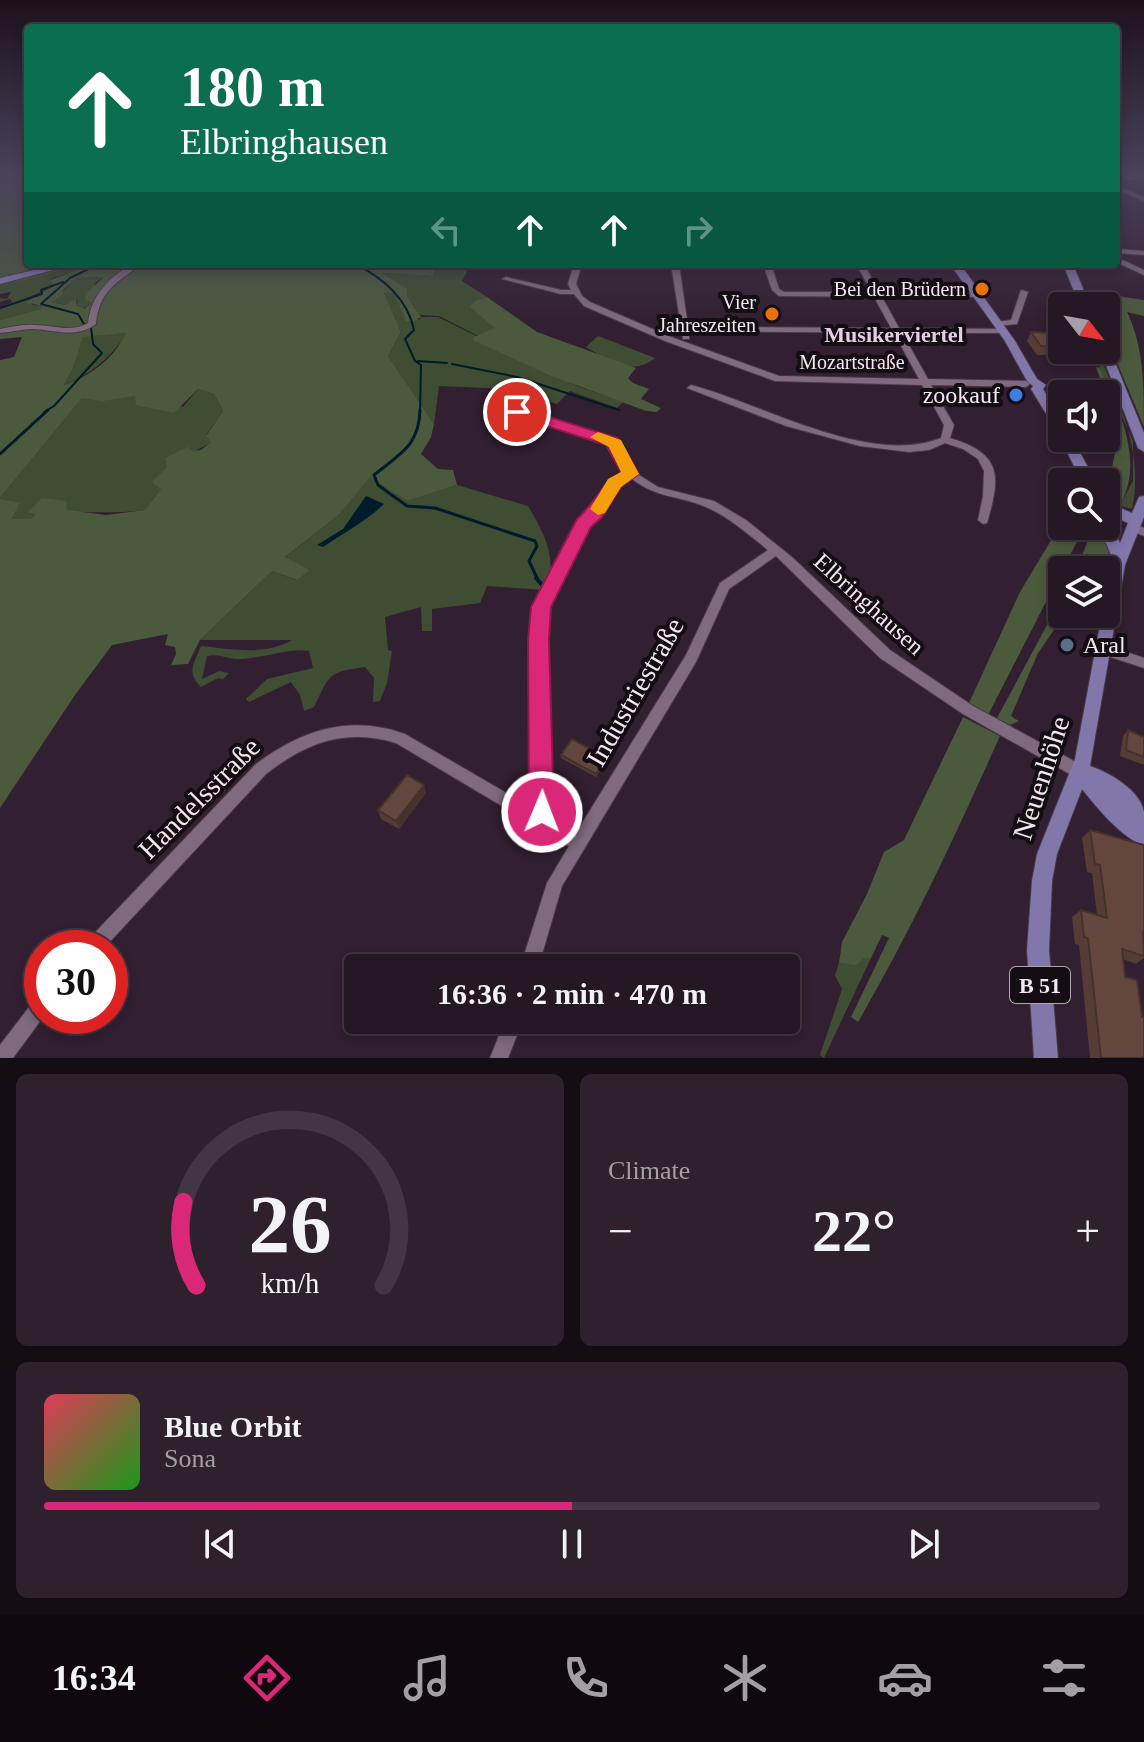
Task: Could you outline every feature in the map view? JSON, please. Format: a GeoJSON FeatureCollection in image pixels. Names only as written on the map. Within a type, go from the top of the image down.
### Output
{"type":"FeatureCollection","features":[{"type":"Feature","properties":{"kind":"main road"},"geometry":{"type":"LineString","coordinates":[[0,281],[54,268]]}},
{"type":"Feature","properties":{"kind":"main road"},"geometry":{"type":"LineString","coordinates":[[958,268],[1002,328],[1048,409]]}},
{"type":"Feature","properties":{"kind":"main road"},"geometry":{"type":"LineString","coordinates":[[1070,268],[1079,292]]}},
{"type":"Feature","properties":{"kind":"main road"},"geometry":{"type":"LineString","coordinates":[[1111,364],[1144,448]]}},
{"type":"Feature","properties":{"kind":"main road","name":"B 51"},"geometry":{"type":"LineString","coordinates":[[1139,526],[1144,500]]}},
{"type":"Feature","properties":{"kind":"main road"},"geometry":{"type":"LineString","coordinates":[[1120,515],[1139,526]]}},
{"type":"Feature","properties":{"kind":"main road"},"geometry":{"type":"LineString","coordinates":[[1120,519],[1139,526]]}},
{"type":"Feature","properties":{"kind":"main road","name":"Neuenhöhe"},"geometry":{"type":"LineString","coordinates":[[1120,557],[1139,526]]}},
{"type":"Feature","properties":{"kind":"main road","name":"Neuenhöhe"},"geometry":{"type":"LineString","coordinates":[[1046,1058],[1038,950],[1042,881],[1047,854],[1088,744],[1107,628]]}},
{"type":"Feature","properties":{"kind":"main road"},"geometry":{"type":"LineString","coordinates":[[1080,772],[1104,777],[1124,797],[1144,826]]}},
{"type":"Feature","properties":{"kind":"main road"},"geometry":{"type":"LineString","coordinates":[[1080,772],[1097,797],[1112,806],[1144,836]]}},
{"type":"Feature","properties":{"kind":"street"},"geometry":{"type":"LineString","coordinates":[[1120,251],[1144,253]]}},
{"type":"Feature","properties":{"kind":"street"},"geometry":{"type":"LineString","coordinates":[[1120,261],[1144,273]]}},
{"type":"Feature","properties":{"kind":"street"},"geometry":{"type":"LineString","coordinates":[[0,331],[38,327],[73,333],[84,330],[92,324],[92,314],[101,294],[117,277],[132,268]]}},
{"type":"Feature","properties":{"kind":"street"},"geometry":{"type":"LineString","coordinates":[[506,279],[517,279],[561,292],[575,292],[572,280],[576,268]]}},
{"type":"Feature","properties":{"kind":"street"},"geometry":{"type":"LineString","coordinates":[[676,268],[685,329],[684,345]]}},
{"type":"Feature","properties":{"kind":"street"},"geometry":{"type":"LineString","coordinates":[[769,268],[780,294],[979,295]]}},
{"type":"Feature","properties":{"kind":"street"},"geometry":{"type":"LineString","coordinates":[[691,388],[784,422],[864,442],[915,449],[932,447],[945,440],[949,425],[862,268]]}},
{"type":"Feature","properties":{"kind":"street","name":"Mozartstraße"},"geometry":{"type":"LineString","coordinates":[[575,292],[598,310],[778,379],[1032,385]]}},
{"type":"Feature","properties":{"kind":"street"},"geometry":{"type":"LineString","coordinates":[[685,329],[898,331],[1002,328],[1015,321],[1024,292]]}},
{"type":"Feature","properties":{"kind":"street"},"geometry":{"type":"LineString","coordinates":[[498,429],[513,411],[607,440],[616,444],[630,474],[614,483],[596,513],[584,523],[541,607],[542,791],[539,819]]}},
{"type":"Feature","properties":{"kind":"street"},"geometry":{"type":"LineString","coordinates":[[945,440],[982,454],[989,481],[983,520]]}},
{"type":"Feature","properties":{"kind":"street","name":"Elbringhausen"},"geometry":{"type":"LineString","coordinates":[[630,474],[650,488],[693,498],[721,510],[749,528],[774,552],[789,561],[885,654],[977,716],[1080,772]]}},
{"type":"Feature","properties":{"kind":"street","name":"Industriestraße"},"geometry":{"type":"LineString","coordinates":[[533,954],[549,894],[691,658],[724,586],[774,552]]}},
{"type":"Feature","properties":{"kind":"street"},"geometry":{"type":"LineString","coordinates":[[1103,649],[1144,663]]}},
{"type":"Feature","properties":{"kind":"street","name":"Handelsstraße"},"geometry":{"type":"LineString","coordinates":[[109,930],[261,769],[294,746],[324,735],[357,730],[395,736],[578,843]]}},
{"type":"Feature","properties":{"kind":"street"},"geometry":{"type":"LineString","coordinates":[[2,1058],[24,1028]]}},
{"type":"Feature","properties":{"kind":"street"},"geometry":{"type":"LineString","coordinates":[[499,1058],[508,1034]]}},
{"type":"Feature","properties":{"kind":"green space"},"geometry":{"type":"Polygon","coordinates":[[[0,221],[24,221],[24,268],[48,268],[0,278],[0,221]]]}},
{"type":"Feature","properties":{"kind":"green space"},"geometry":{"type":"Polygon","coordinates":[[[69,268],[78,270],[50,279],[54,286],[27,298],[33,305],[43,306],[41,309],[0,320],[0,308],[12,302],[10,299],[0,302],[0,298],[7,299],[11,292],[0,294],[0,284],[69,268]]]}},
{"type":"Feature","properties":{"kind":"green space"},"geometry":{"type":"Polygon","coordinates":[[[69,268],[26,280],[0,282],[69,268]]]}},
{"type":"Feature","properties":{"kind":"green space"},"geometry":{"type":"Polygon","coordinates":[[[74,268],[435,268],[433,276],[381,273],[408,289],[407,296],[421,317],[413,322],[406,321],[394,292],[384,293],[401,332],[388,356],[434,424],[431,437],[421,454],[438,469],[453,470],[457,485],[407,501],[370,477],[340,514],[285,557],[310,570],[297,580],[272,571],[200,640],[188,664],[171,665],[176,654],[175,647],[165,645],[168,634],[112,645],[0,808],[0,499],[20,503],[11,519],[31,519],[36,514],[28,513],[42,498],[66,501],[67,510],[106,515],[145,510],[161,489],[152,482],[167,467],[165,458],[188,447],[192,451],[201,450],[211,442],[206,436],[223,411],[214,394],[198,389],[174,413],[136,405],[135,396],[102,401],[82,398],[0,498],[0,360],[14,357],[22,337],[0,339],[0,320],[41,309],[42,306],[25,302],[54,286],[50,280],[77,270],[74,268]],[[104,277],[77,278],[51,302],[65,305],[76,299],[77,306],[84,309],[92,302],[86,300],[85,294],[104,277]],[[126,333],[83,337],[74,366],[63,386],[100,366],[126,333]]]}},
{"type":"Feature","properties":{"kind":"green space"},"geometry":{"type":"Polygon","coordinates":[[[435,268],[469,268],[462,281],[487,297],[476,300],[474,310],[495,327],[494,330],[478,336],[439,316],[420,315],[407,296],[408,289],[380,273],[432,276],[435,268]]]}},
{"type":"Feature","properties":{"kind":"green space"},"geometry":{"type":"Polygon","coordinates":[[[104,277],[95,283],[92,302],[83,309],[77,306],[77,300],[65,305],[51,302],[77,278],[104,277]]]}},
{"type":"Feature","properties":{"kind":"green space"},"geometry":{"type":"Polygon","coordinates":[[[394,292],[419,320],[421,317],[438,317],[577,386],[623,402],[617,408],[570,391],[557,404],[511,389],[439,386],[434,424],[388,356],[401,332],[384,294],[394,292]]]}},
{"type":"Feature","properties":{"kind":"green space"},"geometry":{"type":"Polygon","coordinates":[[[1120,296],[1144,300],[1144,316],[1127,312],[1140,353],[1144,427],[1118,364],[1120,296]]]}},
{"type":"Feature","properties":{"kind":"green space"},"geometry":{"type":"Polygon","coordinates":[[[487,297],[537,332],[636,368],[628,378],[649,389],[641,399],[661,408],[657,412],[646,411],[549,375],[473,340],[495,328],[470,307],[476,300],[487,297]]]}},
{"type":"Feature","properties":{"kind":"green space"},"geometry":{"type":"Polygon","coordinates":[[[127,333],[99,365],[62,387],[74,366],[83,336],[127,333]]]}},
{"type":"Feature","properties":{"kind":"green space"},"geometry":{"type":"Polygon","coordinates":[[[598,336],[655,358],[646,364],[629,367],[612,362],[586,347],[598,336]]]}},
{"type":"Feature","properties":{"kind":"green space"},"geometry":{"type":"Polygon","coordinates":[[[1097,364],[1103,364],[1110,380],[1105,380],[1097,364]]]}},
{"type":"Feature","properties":{"kind":"green space"},"geometry":{"type":"Polygon","coordinates":[[[1096,367],[1100,368],[1105,380],[1101,380],[1096,367]]]}},
{"type":"Feature","properties":{"kind":"green space"},"geometry":{"type":"Polygon","coordinates":[[[198,389],[214,394],[223,411],[206,435],[212,442],[167,466],[161,489],[145,510],[29,513],[37,514],[31,519],[10,519],[0,498],[82,398],[136,396],[183,407],[198,389]]]}},
{"type":"Feature","properties":{"kind":"green space"},"geometry":{"type":"Polygon","coordinates":[[[1120,415],[1130,470],[1121,503],[1120,468],[1112,468],[1115,452],[1120,452],[1120,415]]]}},
{"type":"Feature","properties":{"kind":"green space"},"geometry":{"type":"Polygon","coordinates":[[[1133,454],[1135,489],[1132,509],[1120,506],[1120,503],[1133,481],[1133,454]]]}},
{"type":"Feature","properties":{"kind":"green space"},"geometry":{"type":"Polygon","coordinates":[[[370,476],[407,501],[457,485],[528,506],[548,547],[550,568],[545,590],[487,586],[480,603],[432,609],[432,631],[422,631],[421,607],[385,617],[388,650],[392,651],[387,683],[380,701],[373,702],[374,678],[365,667],[331,677],[314,707],[304,711],[300,695],[291,682],[249,702],[246,699],[267,679],[313,668],[309,651],[302,650],[235,659],[207,656],[202,679],[219,671],[229,673],[223,679],[218,678],[201,687],[193,672],[201,646],[259,650],[292,640],[200,640],[272,571],[296,580],[310,570],[284,558],[340,514],[370,476]]]}},
{"type":"Feature","properties":{"kind":"green space"},"geometry":{"type":"Polygon","coordinates":[[[1051,540],[1078,540],[1070,556],[1048,556],[1048,598],[988,715],[969,703],[1020,592],[1051,540]]]}},
{"type":"Feature","properties":{"kind":"green space"},"geometry":{"type":"Polygon","coordinates":[[[1088,540],[1108,540],[1108,556],[1082,556],[1088,540]]]}},
{"type":"Feature","properties":{"kind":"green space"},"geometry":{"type":"Polygon","coordinates":[[[1048,623],[1048,628],[1055,628],[1038,653],[1011,716],[1019,721],[1010,725],[997,718],[1048,623]]]}},
{"type":"Feature","properties":{"kind":"green space"},"geometry":{"type":"Polygon","coordinates":[[[963,717],[1000,736],[933,881],[858,1022],[851,1017],[889,938],[882,935],[871,958],[864,958],[857,965],[839,963],[842,942],[884,852],[904,840],[963,717]]]}},
{"type":"Feature","properties":{"kind":"green space"},"geometry":{"type":"Polygon","coordinates":[[[864,958],[871,958],[824,1058],[820,1055],[842,989],[835,975],[839,963],[857,964],[864,958]]]}},
{"type":"Feature","properties":{"kind":"water"},"geometry":{"type":"Polygon","coordinates":[[[366,496],[384,504],[323,547],[317,545],[343,529],[366,496]]]}},
{"type":"Feature","properties":{"kind":"building"},"geometry":{"type":"Polygon","coordinates":[[[1031,332],[1048,333],[1048,346],[1041,346],[1031,332]]]}},
{"type":"Feature","properties":{"kind":"building"},"geometry":{"type":"Polygon","coordinates":[[[1128,730],[1144,737],[1144,757],[1126,750],[1128,730]]]}},
{"type":"Feature","properties":{"kind":"building"},"geometry":{"type":"Polygon","coordinates":[[[572,739],[607,758],[596,774],[561,755],[572,739]]]}},
{"type":"Feature","properties":{"kind":"building"},"geometry":{"type":"Polygon","coordinates":[[[407,775],[424,785],[396,821],[378,810],[407,775]]]}},
{"type":"Feature","properties":{"kind":"building"},"geometry":{"type":"Polygon","coordinates":[[[1090,830],[1144,845],[1144,956],[1122,949],[1125,977],[1137,980],[1144,1017],[1144,1058],[1101,1058],[1088,938],[1084,937],[1081,910],[1107,918],[1100,865],[1095,864],[1090,830]]]}},
{"type":"Feature","properties":{"kind":"waterway"},"geometry":{"type":"LineString","coordinates":[[70,278],[91,268]]}},
{"type":"Feature","properties":{"kind":"waterway"},"geometry":{"type":"LineString","coordinates":[[362,268],[393,291],[411,319],[414,330],[405,339],[415,361],[421,365],[420,412]]}},
{"type":"Feature","properties":{"kind":"waterway"},"geometry":{"type":"LineString","coordinates":[[44,412],[54,406],[102,353],[93,344],[91,327],[84,324],[78,314],[41,304],[69,279]]}},
{"type":"Feature","properties":{"kind":"waterway"},"geometry":{"type":"LineString","coordinates":[[0,308],[42,294],[41,290],[63,282]]}},
{"type":"Feature","properties":{"kind":"waterway"},"geometry":{"type":"LineString","coordinates":[[418,361],[447,363]]}},
{"type":"Feature","properties":{"kind":"waterway"},"geometry":{"type":"LineString","coordinates":[[452,364],[517,377],[619,410]]}},
{"type":"Feature","properties":{"kind":"waterway"},"geometry":{"type":"LineString","coordinates":[[0,454],[48,410]]}},
{"type":"Feature","properties":{"kind":"waterway"},"geometry":{"type":"LineString","coordinates":[[420,410],[412,441],[400,455],[374,475],[378,485],[407,506],[435,508],[535,541],[537,546],[529,561],[538,580]]}},
{"type":"Feature","properties":{"kind":"waterway"},"geometry":{"type":"LineString","coordinates":[[536,578],[543,586]]}},
{"type":"Feature","properties":{"kind":"slow traffic"},"geometry":{"type":"LineString","coordinates":[[598,437],[616,444],[630,474],[614,483],[598,509]]}},
{"type":"Feature","properties":{"kind":"place","name":"Bei den Brüdern"},"geometry":{"type":"Point","coordinates":[982,289]}},
{"type":"Feature","properties":{"kind":"place","name":"Vier Jahreszeiten"},"geometry":{"type":"Point","coordinates":[772,314]}},
{"type":"Feature","properties":{"kind":"place","name":"zookauf"},"geometry":{"type":"Point","coordinates":[1016,395]}},
{"type":"Feature","properties":{"kind":"place","name":"Aral"},"geometry":{"type":"Point","coordinates":[1067,645]}},
{"type":"Feature","properties":{"kind":"district","name":"Musikerviertel"},"geometry":{"type":"Point","coordinates":[894,334]}},
{"type":"Feature","properties":{"kind":"route"},"geometry":{"type":"LineString","coordinates":[[517,412],[616,444],[630,474],[614,483],[596,513],[584,523],[569,547],[561,570],[541,607],[538,640],[541,656],[542,812]]}}]}
